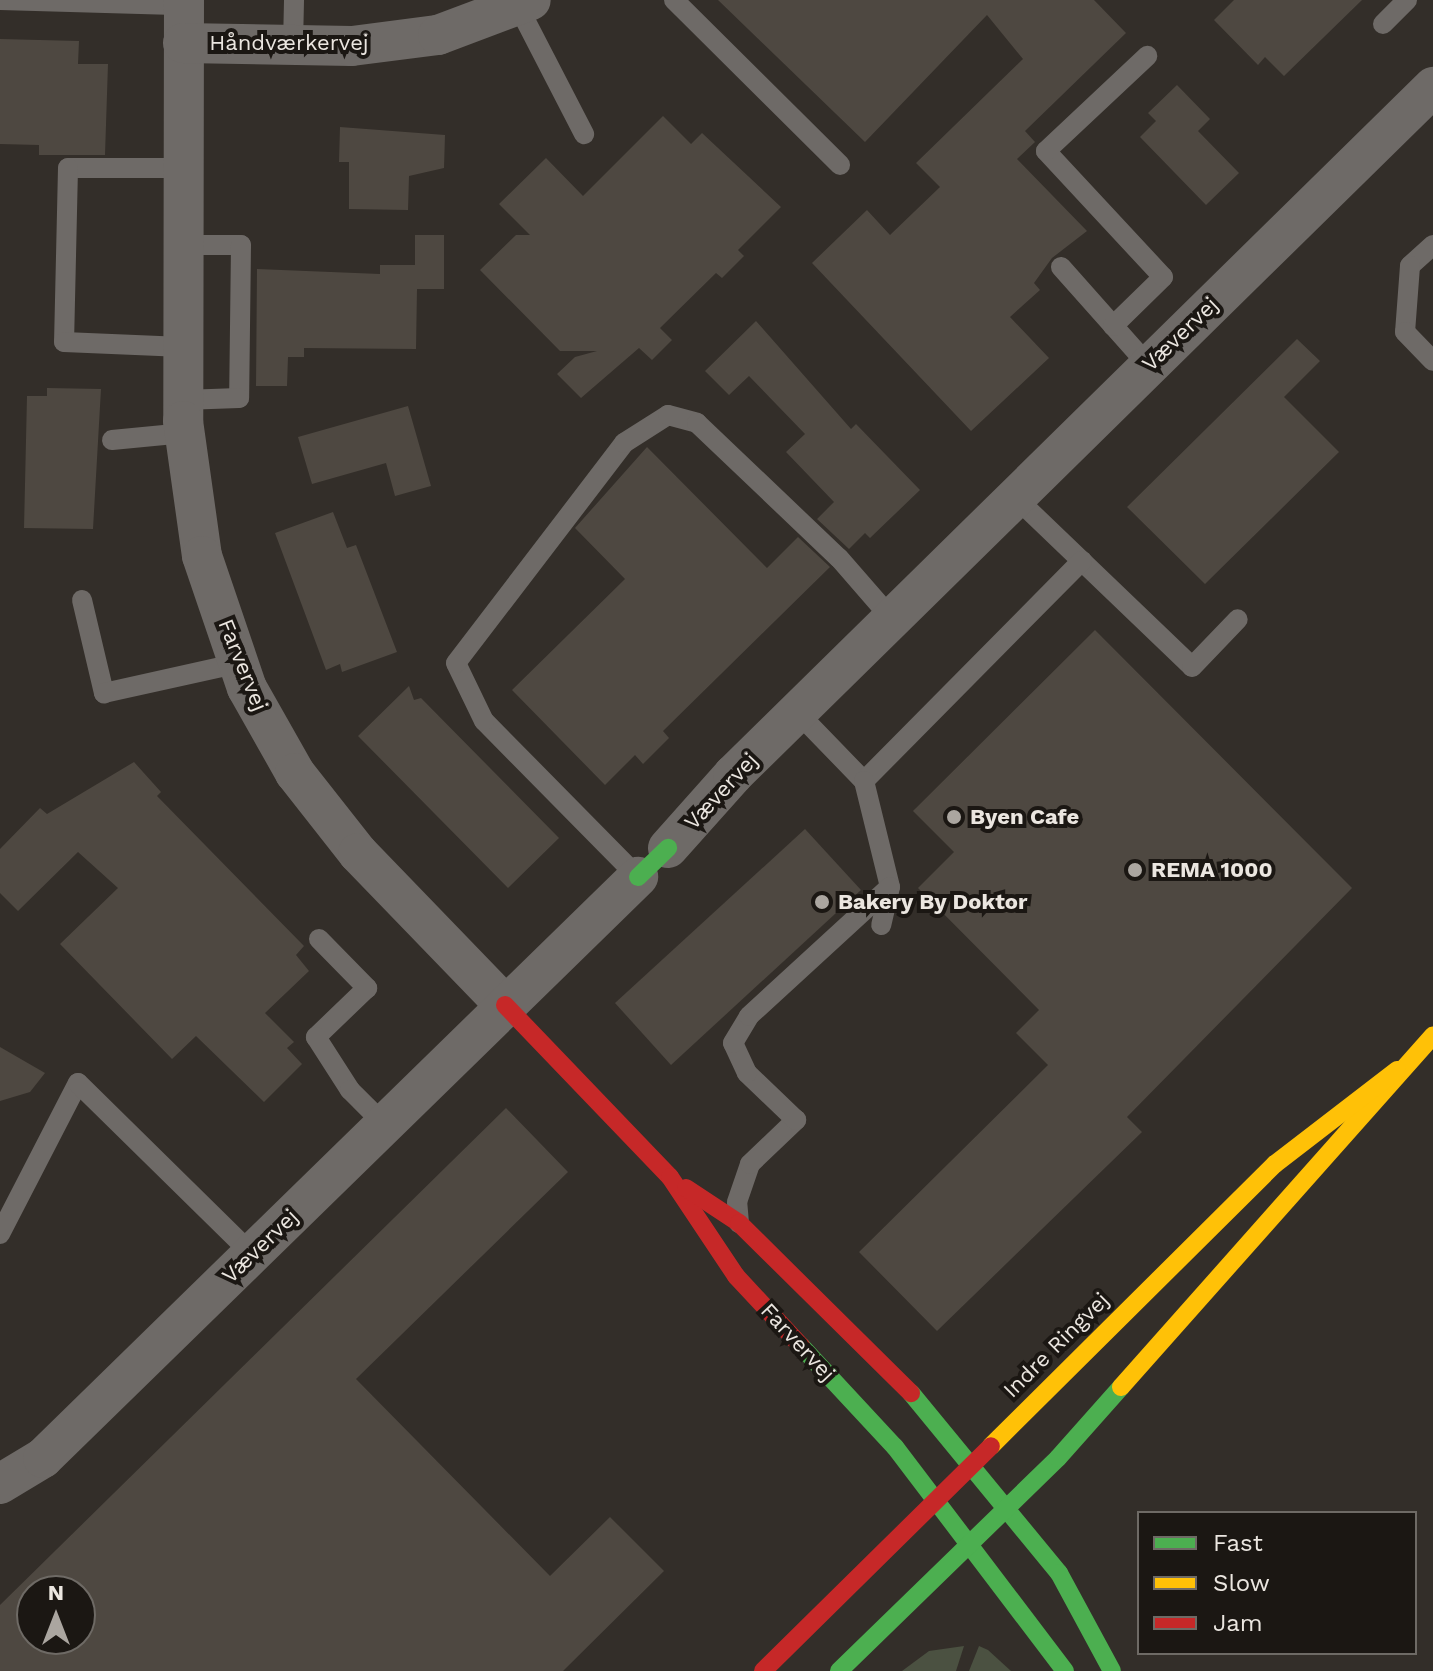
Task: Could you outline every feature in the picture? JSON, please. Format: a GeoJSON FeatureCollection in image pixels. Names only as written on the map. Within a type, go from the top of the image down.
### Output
{"type":"FeatureCollection","features":[{"type":"Feature","properties":{"kind":"main road","name":"Vævervej"},"geometry":{"type":"LineString","coordinates":[[638,877],[668,848]]}},
{"type":"Feature","properties":{"kind":"main road","name":"Farvervej"},"geometry":{"type":"LineString","coordinates":[[505,1005],[670,1177],[736,1276],[895,1447],[966,1545],[1065,1671]]}},
{"type":"Feature","properties":{"kind":"main road","name":"Indre Ringvej"},"geometry":{"type":"LineString","coordinates":[[763,1671],[1275,1164],[1397,1070],[1433,1035]]}},
{"type":"Feature","properties":{"kind":"main road","name":"Indre Ringvej"},"geometry":{"type":"LineString","coordinates":[[839,1671],[1006,1507],[1304,1187],[1397,1070]]}},
{"type":"Feature","properties":{"kind":"main road","name":"Farvervej"},"geometry":{"type":"LineString","coordinates":[[670,1177],[739,1223],[930,1412],[1059,1573],[1112,1671]]}},
{"type":"Feature","properties":{"kind":"street","name":"Håndværkervej"},"geometry":{"type":"LineString","coordinates":[[184,16],[293,45],[352,46],[438,35],[525,4]]}},
{"type":"Feature","properties":{"kind":"street","name":"Farvervej"},"geometry":{"type":"LineString","coordinates":[[184,16],[184,416],[202,556],[239,663],[295,773],[327,818],[505,1005]]}},
{"type":"Feature","properties":{"kind":"street","name":"Vævervej"},"geometry":{"type":"LineString","coordinates":[[668,848],[892,619],[1433,87]]}},
{"type":"Feature","properties":{"kind":"street","name":"Vævervej"},"geometry":{"type":"LineString","coordinates":[[0,1484],[43,1458],[638,877]]}},
{"type":"Feature","properties":{"kind":"lane"},"geometry":{"type":"LineString","coordinates":[[0,0],[184,16]]}},
{"type":"Feature","properties":{"kind":"lane"},"geometry":{"type":"LineString","coordinates":[[293,45],[294,0]]}},
{"type":"Feature","properties":{"kind":"lane"},"geometry":{"type":"LineString","coordinates":[[674,0],[840,165]]}},
{"type":"Feature","properties":{"kind":"lane"},"geometry":{"type":"LineString","coordinates":[[1383,24],[1407,0]]}},
{"type":"Feature","properties":{"kind":"lane"},"geometry":{"type":"LineString","coordinates":[[525,4],[584,134]]}},
{"type":"Feature","properties":{"kind":"lane"},"geometry":{"type":"LineString","coordinates":[[1113,326],[1163,277],[1046,151],[1147,56]]}},
{"type":"Feature","properties":{"kind":"lane"},"geometry":{"type":"LineString","coordinates":[[183,168],[68,168],[64,342],[183,347]]}},
{"type":"Feature","properties":{"kind":"lane"},"geometry":{"type":"LineString","coordinates":[[112,440],[239,398],[241,245],[183,245]]}},
{"type":"Feature","properties":{"kind":"lane"},"geometry":{"type":"LineString","coordinates":[[1433,245],[1410,266],[1405,332],[1433,361]]}},
{"type":"Feature","properties":{"kind":"lane"},"geometry":{"type":"LineString","coordinates":[[1061,267],[1148,365]]}},
{"type":"Feature","properties":{"kind":"lane"},"geometry":{"type":"LineString","coordinates":[[638,877],[484,721],[456,663],[624,443],[668,415],[697,423],[839,558],[892,619]]}},
{"type":"Feature","properties":{"kind":"lane"},"geometry":{"type":"LineString","coordinates":[[1015,497],[1192,667],[1238,619]]}},
{"type":"Feature","properties":{"kind":"lane"},"geometry":{"type":"LineString","coordinates":[[864,781],[1082,561]]}},
{"type":"Feature","properties":{"kind":"lane"},"geometry":{"type":"LineString","coordinates":[[82,600],[104,693],[239,663]]}},
{"type":"Feature","properties":{"kind":"lane"},"geometry":{"type":"LineString","coordinates":[[798,713],[864,781],[890,887],[881,925]]}},
{"type":"Feature","properties":{"kind":"lane"},"geometry":{"type":"LineString","coordinates":[[739,1223],[739,1192],[750,1164],[796,1120],[747,1073],[733,1043],[749,1016],[890,887]]}},
{"type":"Feature","properties":{"kind":"lane"},"geometry":{"type":"LineString","coordinates":[[319,939],[367,988],[316,1037],[350,1090],[384,1124]]}},
{"type":"Feature","properties":{"kind":"lane"},"geometry":{"type":"LineString","coordinates":[[0,1234],[78,1083],[252,1254]]}},
{"type":"Feature","properties":{"kind":"green space"},"geometry":{"type":"Polygon","coordinates":[[[964,1646],[956,1671],[902,1671],[929,1651],[964,1646]]]}},
{"type":"Feature","properties":{"kind":"green space"},"geometry":{"type":"Polygon","coordinates":[[[979,1646],[988,1650],[1011,1671],[969,1671],[979,1646]]]}},
{"type":"Feature","properties":{"kind":"building"},"geometry":{"type":"Polygon","coordinates":[[[718,0],[1094,0],[1126,33],[1025,131],[1035,142],[1017,159],[1087,231],[1052,258],[1034,283],[1040,290],[1010,317],[1049,358],[971,431],[812,263],[867,210],[890,235],[940,187],[916,163],[1023,59],[987,15],[865,142],[718,0]]]}},
{"type":"Feature","properties":{"kind":"building"},"geometry":{"type":"Polygon","coordinates":[[[1234,0],[1362,0],[1284,76],[1265,57],[1258,65],[1214,20],[1234,0]]]}},
{"type":"Feature","properties":{"kind":"building"},"geometry":{"type":"Polygon","coordinates":[[[0,39],[79,41],[78,64],[108,64],[105,155],[39,155],[39,145],[0,144],[0,39]]]}},
{"type":"Feature","properties":{"kind":"building"},"geometry":{"type":"Polygon","coordinates":[[[1177,85],[1210,119],[1198,131],[1239,173],[1206,205],[1140,137],[1156,121],[1148,113],[1177,85]]]}},
{"type":"Feature","properties":{"kind":"building"},"geometry":{"type":"Polygon","coordinates":[[[663,116],[691,144],[702,133],[781,207],[738,250],[744,256],[722,278],[716,273],[660,328],[672,340],[652,360],[639,348],[581,398],[557,374],[575,357],[597,351],[560,351],[480,270],[516,235],[530,235],[499,204],[546,158],[583,196],[663,116]]]}},
{"type":"Feature","properties":{"kind":"building"},"geometry":{"type":"Polygon","coordinates":[[[340,127],[445,135],[444,168],[409,176],[408,210],[349,209],[349,162],[339,162],[340,127]]]}},
{"type":"Feature","properties":{"kind":"building"},"geometry":{"type":"Polygon","coordinates":[[[415,235],[444,235],[444,289],[417,289],[416,349],[304,348],[304,357],[288,357],[287,386],[256,386],[257,269],[380,274],[380,265],[415,265],[415,235]]]}},
{"type":"Feature","properties":{"kind":"building"},"geometry":{"type":"Polygon","coordinates":[[[756,321],[851,429],[856,424],[920,490],[870,538],[865,533],[849,549],[817,519],[834,502],[786,452],[805,434],[749,376],[729,395],[705,371],[756,321]]]}},
{"type":"Feature","properties":{"kind":"building"},"geometry":{"type":"Polygon","coordinates":[[[1297,339],[1320,361],[1284,397],[1339,452],[1205,584],[1127,507],[1297,339]]]}},
{"type":"Feature","properties":{"kind":"building"},"geometry":{"type":"Polygon","coordinates":[[[47,388],[101,389],[93,529],[24,528],[27,396],[47,396],[47,388]]]}},
{"type":"Feature","properties":{"kind":"building"},"geometry":{"type":"Polygon","coordinates":[[[408,406],[431,486],[395,496],[386,463],[312,484],[298,437],[408,406]]]}},
{"type":"Feature","properties":{"kind":"building"},"geometry":{"type":"Polygon","coordinates":[[[647,447],[767,568],[798,537],[830,567],[663,731],[669,738],[643,764],[635,755],[605,785],[512,690],[625,579],[575,528],[647,447]]]}},
{"type":"Feature","properties":{"kind":"building"},"geometry":{"type":"Polygon","coordinates":[[[333,512],[347,548],[356,545],[397,652],[342,672],[340,664],[326,670],[275,533],[333,512]]]}},
{"type":"Feature","properties":{"kind":"building","name":"REMA 1000"},"geometry":{"type":"Polygon","coordinates":[[[1095,630],[1352,888],[1127,1117],[1142,1132],[937,1331],[859,1252],[1048,1065],[1016,1033],[1039,1010],[918,888],[954,852],[913,811],[1095,630]]]}},
{"type":"Feature","properties":{"kind":"building"},"geometry":{"type":"Polygon","coordinates":[[[409,686],[414,700],[421,698],[559,838],[508,888],[358,736],[409,686]]]}},
{"type":"Feature","properties":{"kind":"building"},"geometry":{"type":"Polygon","coordinates":[[[134,762],[161,792],[157,796],[304,946],[296,955],[309,971],[265,1013],[294,1042],[287,1048],[302,1064],[264,1102],[196,1036],[172,1059],[60,944],[118,888],[78,852],[18,911],[0,893],[0,849],[40,808],[47,814],[134,762]]]}},
{"type":"Feature","properties":{"kind":"building"},"geometry":{"type":"Polygon","coordinates":[[[805,829],[861,890],[671,1065],[615,1003],[805,829]]]}},
{"type":"Feature","properties":{"kind":"building"},"geometry":{"type":"Polygon","coordinates":[[[0,1047],[45,1073],[30,1092],[0,1101],[0,1047]]]}},
{"type":"Feature","properties":{"kind":"building"},"geometry":{"type":"Polygon","coordinates":[[[506,1108],[568,1172],[356,1379],[550,1576],[610,1517],[664,1571],[563,1671],[0,1671],[0,1605],[16,1589],[16,1655],[96,1655],[96,1575],[31,1575],[506,1108]]]}},
{"type":"Feature","properties":{"kind":"traffic: fast"},"geometry":{"type":"LineString","coordinates":[[638,877],[668,848]]}},
{"type":"Feature","properties":{"kind":"traffic: fast"},"geometry":{"type":"LineString","coordinates":[[801,1346],[895,1447],[1065,1671]]}},
{"type":"Feature","properties":{"kind":"traffic: fast"},"geometry":{"type":"LineString","coordinates":[[839,1671],[1058,1458],[1121,1387]]}},
{"type":"Feature","properties":{"kind":"traffic: fast"},"geometry":{"type":"LineString","coordinates":[[911,1393],[1059,1573],[1112,1671]]}},
{"type":"Feature","properties":{"kind":"traffic: slow"},"geometry":{"type":"LineString","coordinates":[[1121,1387],[1433,1035]]}},
{"type":"Feature","properties":{"kind":"traffic: slow"},"geometry":{"type":"LineString","coordinates":[[991,1446],[1275,1164],[1397,1070]]}},
{"type":"Feature","properties":{"kind":"traffic: jam"},"geometry":{"type":"LineString","coordinates":[[505,1005],[670,1177],[736,1276],[801,1346]]}},
{"type":"Feature","properties":{"kind":"traffic: jam"},"geometry":{"type":"LineString","coordinates":[[686,1188],[739,1223],[911,1393]]}},
{"type":"Feature","properties":{"kind":"traffic: jam"},"geometry":{"type":"LineString","coordinates":[[763,1671],[991,1446]]}},
{"type":"Feature","properties":{"kind":"place","name":"Byen Cafe"},"geometry":{"type":"Point","coordinates":[954,817]}},
{"type":"Feature","properties":{"kind":"place","name":"REMA 1000"},"geometry":{"type":"Point","coordinates":[1135,870]}},
{"type":"Feature","properties":{"kind":"place","name":"Bakery By Doktor"},"geometry":{"type":"Point","coordinates":[822,902]}}]}
